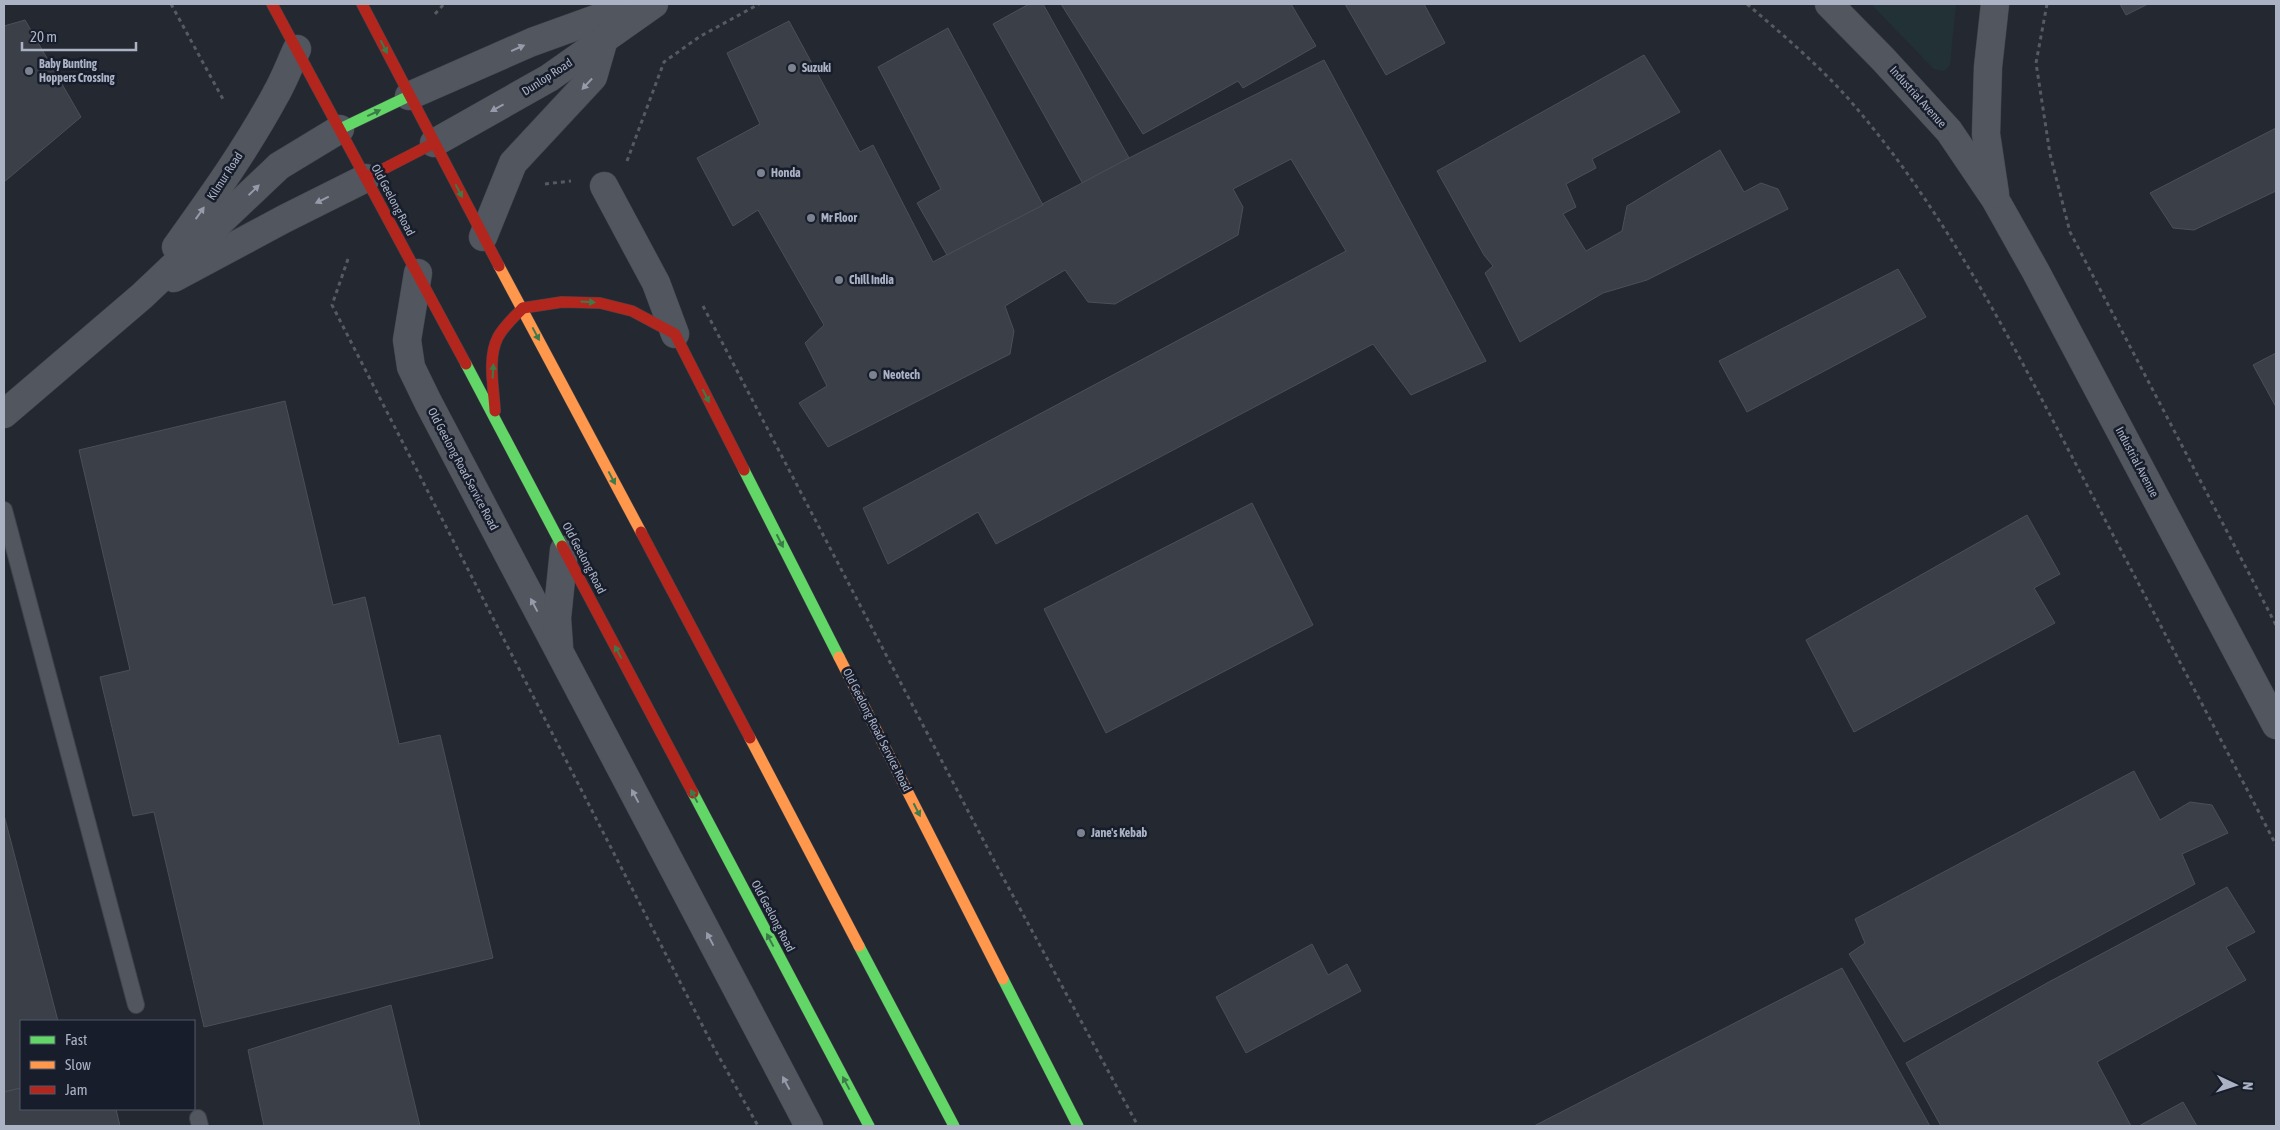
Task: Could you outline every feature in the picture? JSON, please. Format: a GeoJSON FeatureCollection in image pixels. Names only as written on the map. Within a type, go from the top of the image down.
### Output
{"type":"FeatureCollection","features":[{"type":"Feature","properties":{"kind":"main road","name":"Old Geelong Road"},"geometry":{"type":"LineString","coordinates":[[272,4],[418,273],[869,1126]]}},
{"type":"Feature","properties":{"kind":"main road"},"geometry":{"type":"LineString","coordinates":[[362,4],[954,1126]]}},
{"type":"Feature","properties":{"kind":"main road"},"geometry":{"type":"LineString","coordinates":[[340,129],[409,96]]}},
{"type":"Feature","properties":{"kind":"main road"},"geometry":{"type":"LineString","coordinates":[[366,178],[434,143]]}},
{"type":"Feature","properties":{"kind":"main road"},"geometry":{"type":"LineString","coordinates":[[495,420],[493,377],[496,342],[506,324],[523,308],[558,301],[591,301],[627,310],[675,334]]}},
{"type":"Feature","properties":{"kind":"main road","name":"Old Geelong Road Service Road"},"geometry":{"type":"LineString","coordinates":[[675,334],[1078,1126]]}},
{"type":"Feature","properties":{"kind":"street"},"geometry":{"type":"LineString","coordinates":[[409,96],[532,42],[639,4]]}},
{"type":"Feature","properties":{"kind":"street","name":"Dunlop Road"},"geometry":{"type":"LineString","coordinates":[[434,143],[549,78],[654,4]]}},
{"type":"Feature","properties":{"kind":"street","name":"Industrial Avenue"},"geometry":{"type":"LineString","coordinates":[[1829,4],[1883,59],[1949,132],[1995,199],[2036,272],[2276,726]]}},
{"type":"Feature","properties":{"kind":"street","name":"Industrial Avenue"},"geometry":{"type":"LineString","coordinates":[[1995,4],[1988,67],[1986,134],[1995,199]]}},
{"type":"Feature","properties":{"kind":"street"},"geometry":{"type":"LineString","coordinates":[[483,236],[513,163],[593,77],[604,39]]}},
{"type":"Feature","properties":{"kind":"street","name":"Kilmur Road"},"geometry":{"type":"LineString","coordinates":[[142,296],[231,168],[277,93],[297,49]]}},
{"type":"Feature","properties":{"kind":"street","name":"Kilmur Road"},"geometry":{"type":"LineString","coordinates":[[4,414],[142,296],[279,166],[340,129]]}},
{"type":"Feature","properties":{"kind":"street","name":"Kilmur Road"},"geometry":{"type":"LineString","coordinates":[[142,296],[284,219],[366,178]]}},
{"type":"Feature","properties":{"kind":"street","name":"Old Geelong Road Service Road"},"geometry":{"type":"LineString","coordinates":[[604,186],[656,283],[675,334]]}},
{"type":"Feature","properties":{"kind":"street","name":"Old Geelong Road Service Road"},"geometry":{"type":"LineString","coordinates":[[418,273],[408,340],[411,367],[560,655],[809,1126]]}},
{"type":"Feature","properties":{"kind":"street","name":"Old Geelong Road Service Road"},"geometry":{"type":"LineString","coordinates":[[560,655],[557,618],[564,550]]}},
{"type":"Feature","properties":{"kind":"lane"},"geometry":{"type":"LineString","coordinates":[[4,510],[136,1005]]}},
{"type":"Feature","properties":{"kind":"path"},"geometry":{"type":"LineString","coordinates":[[171,4],[224,101]]}},
{"type":"Feature","properties":{"kind":"path"},"geometry":{"type":"LineString","coordinates":[[435,14],[444,4]]}},
{"type":"Feature","properties":{"kind":"path"},"geometry":{"type":"LineString","coordinates":[[626,164],[664,62],[699,37],[759,4]]}},
{"type":"Feature","properties":{"kind":"path"},"geometry":{"type":"LineString","coordinates":[[1747,4],[1788,39],[1846,96],[1899,162],[1952,238],[2044,403],[2276,845]]}},
{"type":"Feature","properties":{"kind":"path"},"geometry":{"type":"LineString","coordinates":[[2047,4],[2036,63],[2050,154],[2070,232],[2276,625]]}},
{"type":"Feature","properties":{"kind":"path"},"geometry":{"type":"LineString","coordinates":[[348,259],[332,304],[714,1048],[758,1126]]}},
{"type":"Feature","properties":{"kind":"path"},"geometry":{"type":"LineString","coordinates":[[699,298],[1000,870],[1138,1126]]}},
{"type":"Feature","properties":{"kind":"shaded area"},"geometry":{"type":"Polygon","coordinates":[[[1871,4],[1956,4],[1950,65],[1944,71],[1934,69],[1871,4]]]}},
{"type":"Feature","properties":{"kind":"building"},"geometry":{"type":"Polygon","coordinates":[[[1029,4],[1043,4],[1129,158],[1083,184],[993,24],[1029,4]]]}},
{"type":"Feature","properties":{"kind":"building"},"geometry":{"type":"Polygon","coordinates":[[[1061,4],[1291,4],[1316,46],[1243,88],[1238,81],[1143,134],[1061,4]]]}},
{"type":"Feature","properties":{"kind":"building"},"geometry":{"type":"Polygon","coordinates":[[[1345,4],[1424,4],[1445,43],[1386,75],[1345,4]]]}},
{"type":"Feature","properties":{"kind":"building"},"geometry":{"type":"Polygon","coordinates":[[[2120,4],[2148,4],[2126,15],[2120,4]]]}},
{"type":"Feature","properties":{"kind":"building","name":"Baby Bunting Hoppers Crossing"},"geometry":{"type":"Polygon","coordinates":[[[25,20],[81,117],[4,182],[4,26],[25,20]]]}},
{"type":"Feature","properties":{"kind":"building"},"geometry":{"type":"Polygon","coordinates":[[[789,21],[860,152],[873,145],[933,262],[1129,158],[1324,60],[1486,361],[1411,395],[1373,344],[996,544],[978,512],[888,564],[863,508],[1346,251],[1291,159],[1233,189],[1243,207],[1238,235],[1115,304],[1088,302],[1065,270],[1005,306],[1014,331],[1010,354],[828,447],[799,403],[827,386],[805,343],[824,325],[758,210],[733,226],[697,158],[760,124],[727,53],[789,21]]]}},
{"type":"Feature","properties":{"kind":"building"},"geometry":{"type":"Polygon","coordinates":[[[948,28],[1043,205],[947,255],[917,203],[941,189],[878,67],[948,28]]]}},
{"type":"Feature","properties":{"kind":"building"},"geometry":{"type":"Polygon","coordinates":[[[1644,55],[1680,112],[1592,159],[1596,168],[1566,184],[1576,207],[1563,214],[1586,251],[1622,231],[1627,206],[1720,150],[1744,192],[1761,183],[1778,189],[1788,209],[1647,280],[1603,293],[1520,342],[1485,273],[1493,266],[1484,255],[1437,171],[1644,55]]]}},
{"type":"Feature","properties":{"kind":"building"},"geometry":{"type":"Polygon","coordinates":[[[2276,128],[2276,191],[2194,230],[2173,228],[2150,193],[2276,128]]]}},
{"type":"Feature","properties":{"kind":"building"},"geometry":{"type":"Polygon","coordinates":[[[1898,269],[1926,317],[1747,412],[1719,361],[1898,269]]]}},
{"type":"Feature","properties":{"kind":"building"},"geometry":{"type":"Polygon","coordinates":[[[2276,353],[2276,407],[2253,365],[2276,353]]]}},
{"type":"Feature","properties":{"kind":"building"},"geometry":{"type":"Polygon","coordinates":[[[285,401],[333,605],[365,597],[399,744],[440,735],[493,958],[204,1027],[154,812],[133,816],[100,677],[130,670],[79,450],[285,401]]]}},
{"type":"Feature","properties":{"kind":"building"},"geometry":{"type":"Polygon","coordinates":[[[1252,503],[1313,625],[1106,733],[1044,609],[1252,503]]]}},
{"type":"Feature","properties":{"kind":"building"},"geometry":{"type":"Polygon","coordinates":[[[2027,515],[2060,574],[2034,588],[2055,623],[1854,732],[1806,640],[2027,515]]]}},
{"type":"Feature","properties":{"kind":"building"},"geometry":{"type":"Polygon","coordinates":[[[2134,771],[2160,820],[2190,802],[2212,805],[2228,833],[2182,854],[2195,884],[1904,1042],[1849,954],[1865,943],[1855,919],[2134,771]]]}},
{"type":"Feature","properties":{"kind":"building"},"geometry":{"type":"Polygon","coordinates":[[[4,815],[58,1020],[20,1020],[20,1088],[4,1092],[4,815]]]}},
{"type":"Feature","properties":{"kind":"building"},"geometry":{"type":"Polygon","coordinates":[[[2227,887],[2255,932],[2226,947],[2246,980],[2097,1062],[2131,1126],[1941,1126],[1906,1063],[2047,983],[2227,887]]]}},
{"type":"Feature","properties":{"kind":"building"},"geometry":{"type":"Polygon","coordinates":[[[1312,944],[1328,975],[1347,964],[1361,991],[1246,1053],[1216,997],[1312,944]]]}},
{"type":"Feature","properties":{"kind":"building"},"geometry":{"type":"Polygon","coordinates":[[[1842,968],[1930,1126],[1534,1126],[1842,968]]]}},
{"type":"Feature","properties":{"kind":"building"},"geometry":{"type":"Polygon","coordinates":[[[391,1005],[420,1126],[264,1126],[248,1050],[391,1005]]]}},
{"type":"Feature","properties":{"kind":"building"},"geometry":{"type":"Polygon","coordinates":[[[20,1088],[20,1110],[116,1110],[120,1126],[4,1126],[4,1092],[20,1088]]]}},
{"type":"Feature","properties":{"kind":"building"},"geometry":{"type":"Polygon","coordinates":[[[2183,1102],[2197,1126],[2139,1126],[2183,1102]]]}},
{"type":"Feature","properties":{"kind":"traffic: fast"},"geometry":{"type":"LineString","coordinates":[[340,129],[409,96]]}},
{"type":"Feature","properties":{"kind":"traffic: fast"},"geometry":{"type":"LineString","coordinates":[[466,364],[562,546]]}},
{"type":"Feature","properties":{"kind":"traffic: fast"},"geometry":{"type":"LineString","coordinates":[[744,470],[839,657]]}},
{"type":"Feature","properties":{"kind":"traffic: fast"},"geometry":{"type":"LineString","coordinates":[[693,793],[869,1126]]}},
{"type":"Feature","properties":{"kind":"traffic: fast"},"geometry":{"type":"LineString","coordinates":[[859,946],[954,1126]]}},
{"type":"Feature","properties":{"kind":"traffic: fast"},"geometry":{"type":"LineString","coordinates":[[1003,979],[1078,1126]]}},
{"type":"Feature","properties":{"kind":"traffic: slow"},"geometry":{"type":"LineString","coordinates":[[499,266],[641,532]]}},
{"type":"Feature","properties":{"kind":"traffic: slow"},"geometry":{"type":"LineString","coordinates":[[839,657],[1003,979]]}},
{"type":"Feature","properties":{"kind":"traffic: slow"},"geometry":{"type":"LineString","coordinates":[[750,738],[859,946]]}},
{"type":"Feature","properties":{"kind":"traffic: jam"},"geometry":{"type":"LineString","coordinates":[[272,4],[466,364]]}},
{"type":"Feature","properties":{"kind":"traffic: jam"},"geometry":{"type":"LineString","coordinates":[[362,4],[499,266]]}},
{"type":"Feature","properties":{"kind":"traffic: jam"},"geometry":{"type":"LineString","coordinates":[[366,178],[434,143]]}},
{"type":"Feature","properties":{"kind":"traffic: jam"},"geometry":{"type":"LineString","coordinates":[[523,308],[562,302],[600,303],[632,311],[675,334],[744,470]]}},
{"type":"Feature","properties":{"kind":"traffic: jam"},"geometry":{"type":"LineString","coordinates":[[495,411],[492,374],[495,345],[503,329],[523,308]]}},
{"type":"Feature","properties":{"kind":"traffic: jam"},"geometry":{"type":"LineString","coordinates":[[641,532],[750,738]]}},
{"type":"Feature","properties":{"kind":"traffic: jam"},"geometry":{"type":"LineString","coordinates":[[562,546],[693,793]]}},
{"type":"Feature","properties":{"kind":"place","name":"Suzuki"},"geometry":{"type":"Point","coordinates":[792,68]}},
{"type":"Feature","properties":{"kind":"place","name":"Baby Bunting Hoppers Crossing"},"geometry":{"type":"Point","coordinates":[29,71]}},
{"type":"Feature","properties":{"kind":"place","name":"Honda"},"geometry":{"type":"Point","coordinates":[761,173]}},
{"type":"Feature","properties":{"kind":"place","name":"Mr Floor"},"geometry":{"type":"Point","coordinates":[811,218]}},
{"type":"Feature","properties":{"kind":"place","name":"Chill India"},"geometry":{"type":"Point","coordinates":[839,280]}},
{"type":"Feature","properties":{"kind":"place","name":"Neotech"},"geometry":{"type":"Point","coordinates":[873,375]}},
{"type":"Feature","properties":{"kind":"place","name":"Jane's Kebab"},"geometry":{"type":"Point","coordinates":[1081,833]}}]}
